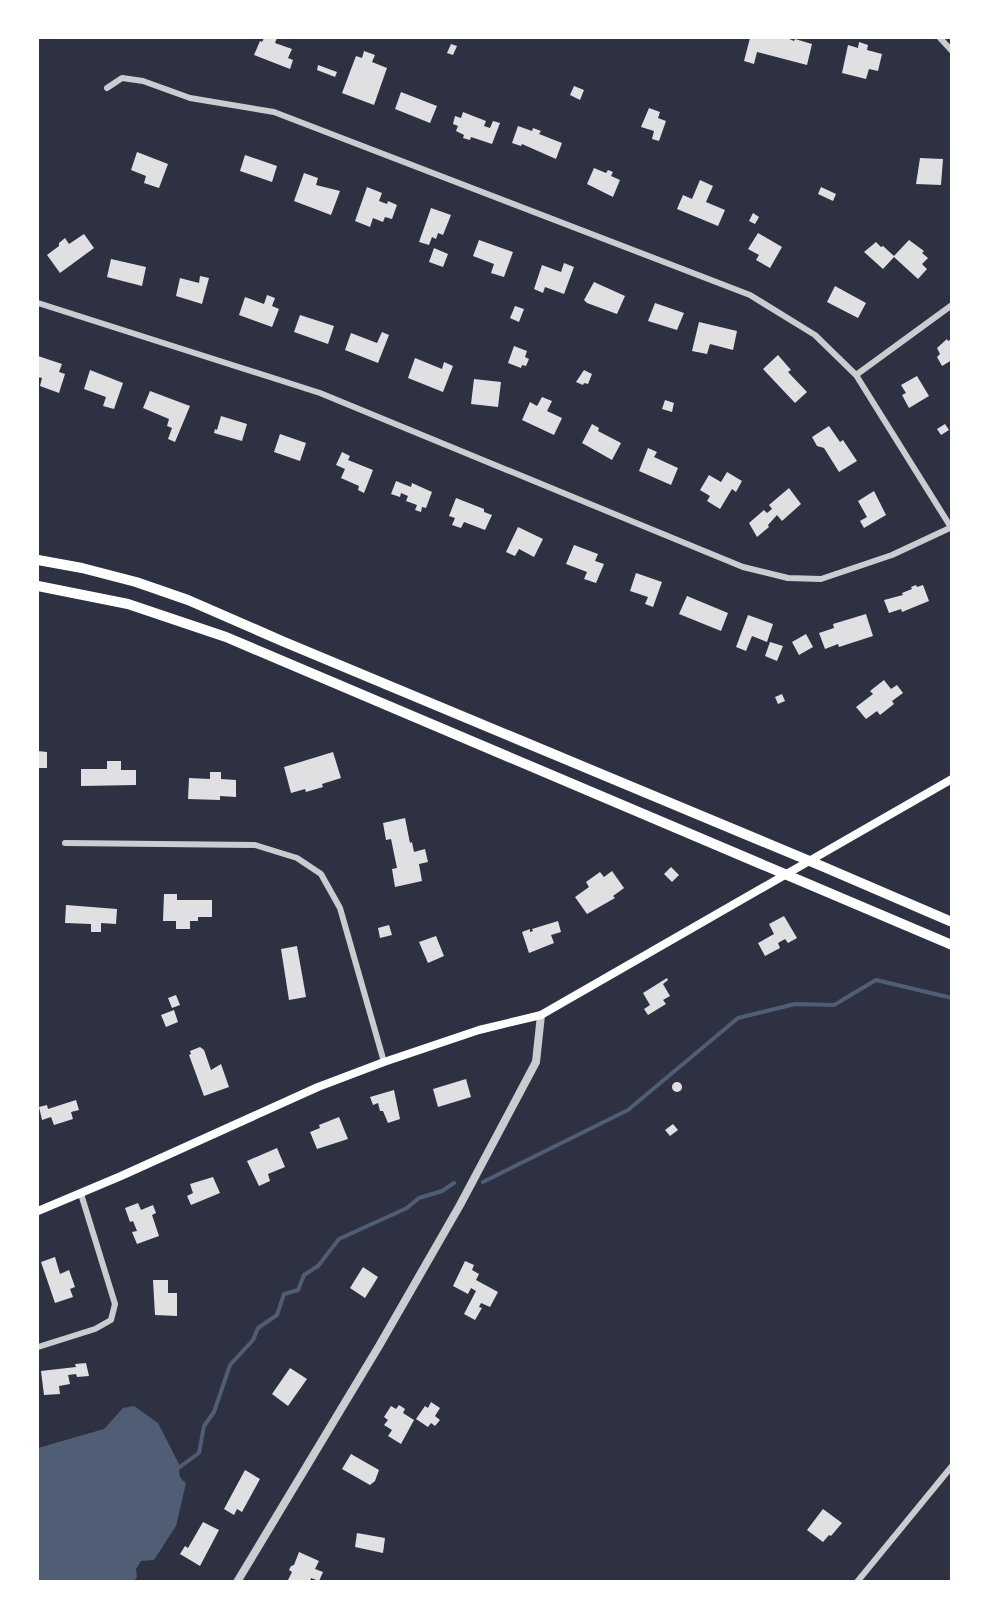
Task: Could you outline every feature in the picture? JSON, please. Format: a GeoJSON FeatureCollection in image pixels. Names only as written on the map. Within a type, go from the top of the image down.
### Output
{"type":"FeatureCollection","features":[{"type":"Feature","properties":{"kind":"highway"},"geometry":{"type":"LineString","coordinates":[[38,560],[82,568],[136,582],[188,600],[951,922]]}},
{"type":"Feature","properties":{"kind":"highway"},"geometry":{"type":"LineString","coordinates":[[38,586],[128,604],[226,637],[951,945]]}},
{"type":"Feature","properties":{"kind":"highway"},"geometry":{"type":"LineString","coordinates":[[882,892],[951,914]]}},
{"type":"Feature","properties":{"kind":"main road"},"geometry":{"type":"LineString","coordinates":[[38,1211],[81,1194],[318,1087],[479,1030],[541,1015],[951,779]]}},
{"type":"Feature","properties":{"kind":"street"},"geometry":{"type":"LineString","coordinates":[[940,38],[951,51]]}},
{"type":"Feature","properties":{"kind":"street"},"geometry":{"type":"LineString","coordinates":[[38,303],[320,393],[743,567],[788,578],[821,579],[892,555],[951,527],[856,375],[815,335],[750,295],[274,112],[190,98],[143,81],[122,78],[107,88]]}},
{"type":"Feature","properties":{"kind":"street"},"geometry":{"type":"LineString","coordinates":[[856,375],[951,304]]}},
{"type":"Feature","properties":{"kind":"street"},"geometry":{"type":"LineString","coordinates":[[65,843],[255,845],[297,858],[321,874],[340,908],[384,1062]]}},
{"type":"Feature","properties":{"kind":"street"},"geometry":{"type":"LineString","coordinates":[[237,1581],[379,1346],[460,1205],[536,1062],[541,1015]]}},
{"type":"Feature","properties":{"kind":"street"},"geometry":{"type":"LineString","coordinates":[[38,1347],[95,1329],[111,1320],[115,1304],[81,1194]]}},
{"type":"Feature","properties":{"kind":"street"},"geometry":{"type":"LineString","coordinates":[[857,1581],[951,1466]]}},
{"type":"Feature","properties":{"kind":"water"},"geometry":{"type":"Polygon","coordinates":[[[134,1406],[158,1423],[180,1466],[180,1478],[186,1483],[176,1526],[154,1560],[141,1561],[136,1569],[137,1577],[134,1581],[38,1581],[38,1448],[104,1429],[123,1408],[134,1406]]]}},
{"type":"Feature","properties":{"kind":"building"},"geometry":{"type":"Polygon","coordinates":[[[264,38],[277,38],[275,43],[292,49],[288,58],[293,60],[290,69],[254,55],[260,41],[262,42],[264,38]]]}},
{"type":"Feature","properties":{"kind":"building"},"geometry":{"type":"Polygon","coordinates":[[[750,38],[787,38],[812,44],[807,65],[757,52],[754,64],[744,61],[750,38]]]}},
{"type":"Feature","properties":{"kind":"building"},"geometry":{"type":"Polygon","coordinates":[[[859,42],[868,45],[867,50],[882,54],[878,71],[869,69],[866,79],[842,73],[848,45],[858,48],[859,42]]]}},
{"type":"Feature","properties":{"kind":"building"},"geometry":{"type":"Polygon","coordinates":[[[451,44],[457,46],[453,55],[447,53],[451,44]]]}},
{"type":"Feature","properties":{"kind":"building"},"geometry":{"type":"Polygon","coordinates":[[[364,51],[375,55],[372,62],[387,68],[374,105],[342,93],[356,56],[362,58],[364,51]]]}},
{"type":"Feature","properties":{"kind":"building"},"geometry":{"type":"Polygon","coordinates":[[[318,65],[337,72],[335,77],[317,70],[318,65]]]}},
{"type":"Feature","properties":{"kind":"building"},"geometry":{"type":"Polygon","coordinates":[[[574,86],[584,90],[580,100],[570,95],[574,86]]]}},
{"type":"Feature","properties":{"kind":"building"},"geometry":{"type":"Polygon","coordinates":[[[401,92],[437,106],[430,123],[395,109],[401,92]]]}},
{"type":"Feature","properties":{"kind":"building"},"geometry":{"type":"Polygon","coordinates":[[[649,108],[660,112],[658,118],[666,121],[659,141],[652,139],[654,131],[641,127],[649,108]]]}},
{"type":"Feature","properties":{"kind":"building"},"geometry":{"type":"Polygon","coordinates":[[[463,112],[486,121],[484,126],[490,128],[493,121],[500,123],[492,144],[471,137],[470,140],[463,138],[464,135],[456,131],[458,126],[453,124],[455,116],[461,118],[463,112]]]}},
{"type":"Feature","properties":{"kind":"building"},"geometry":{"type":"Polygon","coordinates":[[[518,126],[532,131],[533,128],[541,131],[539,134],[562,143],[556,159],[522,144],[521,146],[512,143],[518,126]]]}},
{"type":"Feature","properties":{"kind":"building"},"geometry":{"type":"Polygon","coordinates":[[[137,152],[168,164],[159,188],[144,183],[146,176],[131,170],[137,152]]]}},
{"type":"Feature","properties":{"kind":"building"},"geometry":{"type":"Polygon","coordinates":[[[245,155],[277,166],[272,182],[240,171],[245,155]]]}},
{"type":"Feature","properties":{"kind":"building"},"geometry":{"type":"Polygon","coordinates":[[[920,158],[943,159],[941,185],[916,184],[920,158]]]}},
{"type":"Feature","properties":{"kind":"building"},"geometry":{"type":"Polygon","coordinates":[[[594,168],[606,173],[608,170],[613,172],[611,176],[620,180],[613,197],[587,184],[594,168]]]}},
{"type":"Feature","properties":{"kind":"building"},"geometry":{"type":"Polygon","coordinates":[[[304,173],[318,178],[316,185],[340,191],[331,215],[294,201],[304,173]]]}},
{"type":"Feature","properties":{"kind":"building"},"geometry":{"type":"Polygon","coordinates":[[[700,180],[713,186],[706,202],[725,210],[718,226],[677,209],[683,195],[692,199],[700,180]]]}},
{"type":"Feature","properties":{"kind":"building"},"geometry":{"type":"Polygon","coordinates":[[[367,187],[382,193],[379,201],[387,204],[388,201],[397,205],[392,219],[385,217],[383,222],[373,218],[370,227],[355,221],[367,187]]]}},
{"type":"Feature","properties":{"kind":"building"},"geometry":{"type":"Polygon","coordinates":[[[821,187],[836,194],[833,201],[818,194],[821,187]]]}},
{"type":"Feature","properties":{"kind":"building"},"geometry":{"type":"Polygon","coordinates":[[[431,208],[451,215],[443,235],[438,233],[436,239],[432,237],[429,245],[419,242],[431,208]]]}},
{"type":"Feature","properties":{"kind":"building"},"geometry":{"type":"Polygon","coordinates":[[[753,213],[759,217],[755,224],[749,221],[753,213]]]}},
{"type":"Feature","properties":{"kind":"building"},"geometry":{"type":"Polygon","coordinates":[[[758,233],[782,247],[770,268],[756,260],[759,255],[748,249],[758,233]]]}},
{"type":"Feature","properties":{"kind":"building"},"geometry":{"type":"Polygon","coordinates":[[[84,234],[94,248],[60,273],[47,255],[65,238],[69,244],[84,234]]]}},
{"type":"Feature","properties":{"kind":"building"},"geometry":{"type":"Polygon","coordinates":[[[479,240],[513,252],[504,277],[491,273],[494,264],[473,256],[479,240]]]}},
{"type":"Feature","properties":{"kind":"building"},"geometry":{"type":"Polygon","coordinates":[[[909,240],[924,251],[922,253],[928,258],[922,264],[927,269],[918,279],[894,257],[883,269],[864,252],[876,242],[894,256],[909,240]]]}},
{"type":"Feature","properties":{"kind":"building"},"geometry":{"type":"Polygon","coordinates":[[[434,248],[448,254],[443,267],[429,262],[434,248]]]}},
{"type":"Feature","properties":{"kind":"building"},"geometry":{"type":"Polygon","coordinates":[[[111,259],[146,267],[142,286],[107,277],[111,259]]]}},
{"type":"Feature","properties":{"kind":"building"},"geometry":{"type":"Polygon","coordinates":[[[564,263],[574,267],[564,294],[545,287],[543,293],[534,289],[542,265],[561,272],[564,263]]]}},
{"type":"Feature","properties":{"kind":"building"},"geometry":{"type":"Polygon","coordinates":[[[200,276],[209,278],[202,304],[176,296],[180,278],[199,283],[200,276]]]}},
{"type":"Feature","properties":{"kind":"building"},"geometry":{"type":"Polygon","coordinates":[[[594,282],[625,296],[617,314],[584,300],[594,282]]]}},
{"type":"Feature","properties":{"kind":"building"},"geometry":{"type":"Polygon","coordinates":[[[835,286],[866,303],[858,318],[827,302],[835,286]]]}},
{"type":"Feature","properties":{"kind":"building"},"geometry":{"type":"Polygon","coordinates":[[[267,295],[275,298],[272,306],[279,309],[272,327],[239,315],[245,297],[264,304],[267,295]]]}},
{"type":"Feature","properties":{"kind":"building"},"geometry":{"type":"Polygon","coordinates":[[[655,303],[684,313],[677,330],[648,321],[655,303]]]}},
{"type":"Feature","properties":{"kind":"building"},"geometry":{"type":"Polygon","coordinates":[[[515,306],[524,309],[519,322],[510,318],[515,306]]]}},
{"type":"Feature","properties":{"kind":"building"},"geometry":{"type":"Polygon","coordinates":[[[300,315],[334,326],[328,344],[294,332],[300,315]]]}},
{"type":"Feature","properties":{"kind":"building"},"geometry":{"type":"Polygon","coordinates":[[[699,322],[737,331],[733,350],[710,344],[707,354],[692,351],[699,322]]]}},
{"type":"Feature","properties":{"kind":"building"},"geometry":{"type":"Polygon","coordinates":[[[382,332],[389,335],[378,363],[345,350],[351,333],[377,343],[382,332]]]}},
{"type":"Feature","properties":{"kind":"building"},"geometry":{"type":"Polygon","coordinates":[[[947,339],[948,341],[952,339],[952,360],[942,366],[937,357],[940,354],[937,348],[947,339]]]}},
{"type":"Feature","properties":{"kind":"building"},"geometry":{"type":"Polygon","coordinates":[[[514,346],[527,351],[525,357],[529,359],[526,366],[522,365],[521,368],[508,363],[514,346]]]}},
{"type":"Feature","properties":{"kind":"building"},"geometry":{"type":"Polygon","coordinates":[[[778,355],[791,370],[788,372],[807,392],[795,403],[763,369],[778,355]]]}},
{"type":"Feature","properties":{"kind":"building"},"geometry":{"type":"Polygon","coordinates":[[[38,356],[62,364],[59,372],[65,374],[59,393],[40,386],[42,378],[38,377],[38,356]]]}},
{"type":"Feature","properties":{"kind":"building"},"geometry":{"type":"Polygon","coordinates":[[[415,358],[442,369],[444,362],[453,366],[443,392],[408,378],[415,358]]]}},
{"type":"Feature","properties":{"kind":"building"},"geometry":{"type":"Polygon","coordinates":[[[90,370],[123,383],[114,409],[103,406],[106,397],[84,389],[90,370]]]}},
{"type":"Feature","properties":{"kind":"building"},"geometry":{"type":"Polygon","coordinates":[[[584,370],[592,374],[588,384],[583,385],[576,382],[584,370]]]}},
{"type":"Feature","properties":{"kind":"building"},"geometry":{"type":"Polygon","coordinates":[[[917,376],[929,396],[909,408],[902,395],[906,393],[901,385],[917,376]]]}},
{"type":"Feature","properties":{"kind":"building"},"geometry":{"type":"Polygon","coordinates":[[[474,379],[501,382],[498,407],[471,404],[474,379]]]}},
{"type":"Feature","properties":{"kind":"building"},"geometry":{"type":"Polygon","coordinates":[[[150,391],[190,406],[175,442],[168,439],[172,428],[167,426],[169,419],[143,408],[150,391]]]}},
{"type":"Feature","properties":{"kind":"building"},"geometry":{"type":"Polygon","coordinates":[[[542,397],[552,401],[547,411],[562,418],[554,435],[522,420],[530,402],[537,406],[542,397]]]}},
{"type":"Feature","properties":{"kind":"building"},"geometry":{"type":"Polygon","coordinates":[[[665,400],[674,403],[672,412],[662,409],[665,400]]]}},
{"type":"Feature","properties":{"kind":"building"},"geometry":{"type":"Polygon","coordinates":[[[221,416],[247,424],[242,441],[214,433],[221,416]]]}},
{"type":"Feature","properties":{"kind":"building"},"geometry":{"type":"Polygon","coordinates":[[[592,424],[599,428],[598,431],[621,443],[612,460],[582,443],[592,424]]]}},
{"type":"Feature","properties":{"kind":"building"},"geometry":{"type":"Polygon","coordinates":[[[945,424],[949,430],[941,435],[937,429],[945,424]]]}},
{"type":"Feature","properties":{"kind":"building"},"geometry":{"type":"Polygon","coordinates":[[[829,426],[840,442],[843,440],[857,461],[839,472],[824,448],[817,446],[812,437],[829,426]]]}},
{"type":"Feature","properties":{"kind":"building"},"geometry":{"type":"Polygon","coordinates":[[[280,434],[306,443],[300,461],[274,452],[280,434]]]}},
{"type":"Feature","properties":{"kind":"building"},"geometry":{"type":"Polygon","coordinates":[[[648,448],[657,452],[654,457],[678,468],[671,485],[639,471],[648,448]]]}},
{"type":"Feature","properties":{"kind":"building"},"geometry":{"type":"Polygon","coordinates":[[[342,452],[350,456],[348,460],[373,470],[364,493],[358,490],[359,486],[341,478],[345,469],[336,465],[342,452]]]}},
{"type":"Feature","properties":{"kind":"building"},"geometry":{"type":"Polygon","coordinates":[[[727,472],[742,481],[736,492],[732,489],[720,509],[707,501],[710,496],[700,490],[709,475],[721,482],[727,472]]]}},
{"type":"Feature","properties":{"kind":"building"},"geometry":{"type":"Polygon","coordinates":[[[396,481],[411,487],[412,483],[432,492],[426,508],[422,507],[421,512],[415,510],[417,505],[406,501],[408,496],[401,493],[400,497],[391,494],[396,481]]]}},
{"type":"Feature","properties":{"kind":"building"},"geometry":{"type":"Polygon","coordinates":[[[789,488],[801,504],[782,521],[777,515],[768,525],[769,527],[757,537],[749,523],[764,510],[767,513],[772,509],[769,505],[789,488]]]}},
{"type":"Feature","properties":{"kind":"building"},"geometry":{"type":"Polygon","coordinates":[[[874,491],[886,515],[864,528],[860,521],[867,517],[858,501],[874,491]]]}},
{"type":"Feature","properties":{"kind":"building"},"geometry":{"type":"Polygon","coordinates":[[[456,498],[484,509],[484,512],[492,515],[485,530],[464,522],[461,528],[452,525],[455,518],[449,516],[456,498]]]}},
{"type":"Feature","properties":{"kind":"building"},"geometry":{"type":"Polygon","coordinates":[[[518,527],[543,539],[534,557],[519,549],[515,556],[506,552],[518,527]]]}},
{"type":"Feature","properties":{"kind":"building"},"geometry":{"type":"Polygon","coordinates":[[[574,545],[598,554],[595,561],[604,564],[596,583],[584,579],[587,572],[566,564],[574,545]]]}},
{"type":"Feature","properties":{"kind":"building"},"geometry":{"type":"Polygon","coordinates":[[[636,573],[662,582],[653,607],[645,604],[648,597],[630,591],[636,573]]]}},
{"type":"Feature","properties":{"kind":"building"},"geometry":{"type":"Polygon","coordinates":[[[916,585],[917,587],[923,585],[929,601],[902,612],[901,609],[889,613],[884,600],[903,595],[902,593],[916,585]]]}},
{"type":"Feature","properties":{"kind":"building"},"geometry":{"type":"Polygon","coordinates":[[[687,596],[728,613],[721,631],[679,614],[687,596]]]}},
{"type":"Feature","properties":{"kind":"building"},"geometry":{"type":"Polygon","coordinates":[[[866,614],[873,636],[825,649],[819,633],[834,628],[833,624],[866,614]]]}},
{"type":"Feature","properties":{"kind":"building"},"geometry":{"type":"Polygon","coordinates":[[[748,615],[773,624],[767,642],[752,636],[746,651],[736,647],[748,615]]]}},
{"type":"Feature","properties":{"kind":"building"},"geometry":{"type":"Polygon","coordinates":[[[806,634],[813,647],[799,655],[792,642],[806,634]]]}},
{"type":"Feature","properties":{"kind":"building"},"geometry":{"type":"Polygon","coordinates":[[[770,642],[783,646],[777,661],[765,656],[770,642]]]}},
{"type":"Feature","properties":{"kind":"building"},"geometry":{"type":"Polygon","coordinates":[[[884,680],[891,689],[897,685],[903,693],[892,701],[894,704],[880,715],[877,711],[866,719],[856,707],[873,694],[870,691],[884,680]]]}},
{"type":"Feature","properties":{"kind":"building"},"geometry":{"type":"Polygon","coordinates":[[[782,694],[785,701],[778,704],[775,697],[782,694]]]}},
{"type":"Feature","properties":{"kind":"building"},"geometry":{"type":"Polygon","coordinates":[[[38,751],[47,752],[47,768],[38,768],[38,751]]]}},
{"type":"Feature","properties":{"kind":"building"},"geometry":{"type":"Polygon","coordinates":[[[333,752],[341,778],[322,784],[323,787],[291,793],[284,767],[333,752]]]}},
{"type":"Feature","properties":{"kind":"building"},"geometry":{"type":"Polygon","coordinates":[[[107,761],[121,761],[121,770],[136,770],[136,785],[81,786],[81,769],[107,769],[107,761]]]}},
{"type":"Feature","properties":{"kind":"building"},"geometry":{"type":"Polygon","coordinates":[[[210,772],[221,772],[221,779],[236,780],[236,797],[220,796],[220,800],[188,799],[189,778],[210,779],[210,772]]]}},
{"type":"Feature","properties":{"kind":"building"},"geometry":{"type":"Polygon","coordinates":[[[405,818],[414,852],[425,849],[428,862],[419,864],[422,881],[395,887],[392,869],[397,868],[391,839],[386,840],[383,823],[405,818]]]}},
{"type":"Feature","properties":{"kind":"building"},"geometry":{"type":"Polygon","coordinates":[[[671,867],[679,875],[672,882],[664,874],[671,867]]]}},
{"type":"Feature","properties":{"kind":"building"},"geometry":{"type":"Polygon","coordinates":[[[612,871],[624,888],[613,896],[615,898],[587,914],[575,897],[589,887],[586,882],[600,872],[604,877],[612,871]]]}},
{"type":"Feature","properties":{"kind":"building"},"geometry":{"type":"Polygon","coordinates":[[[164,894],[177,894],[177,900],[212,900],[212,917],[198,917],[198,921],[190,921],[190,929],[176,929],[176,921],[163,921],[164,894]]]}},
{"type":"Feature","properties":{"kind":"building"},"geometry":{"type":"Polygon","coordinates":[[[66,905],[117,909],[116,924],[101,923],[101,932],[91,932],[91,924],[65,923],[66,905]]]}},
{"type":"Feature","properties":{"kind":"building"},"geometry":{"type":"Polygon","coordinates":[[[784,916],[797,938],[788,943],[785,939],[778,943],[780,948],[765,956],[758,943],[774,934],[769,924],[784,916]]]}},
{"type":"Feature","properties":{"kind":"building"},"geometry":{"type":"Polygon","coordinates":[[[558,921],[561,932],[551,935],[554,943],[529,953],[522,932],[530,929],[530,932],[533,931],[532,929],[558,921]]]}},
{"type":"Feature","properties":{"kind":"building"},"geometry":{"type":"Polygon","coordinates":[[[389,925],[392,935],[380,938],[378,928],[389,925]]]}},
{"type":"Feature","properties":{"kind":"building"},"geometry":{"type":"Polygon","coordinates":[[[436,936],[444,956],[428,963],[419,942],[436,936]]]}},
{"type":"Feature","properties":{"kind":"building"},"geometry":{"type":"Polygon","coordinates":[[[297,946],[306,997],[289,1000],[281,949],[297,946]]]}},
{"type":"Feature","properties":{"kind":"building"},"geometry":{"type":"Polygon","coordinates":[[[667,978],[668,980],[663,984],[670,996],[663,1000],[666,1004],[648,1015],[644,1009],[650,1005],[643,993],[667,978]]]}},
{"type":"Feature","properties":{"kind":"building"},"geometry":{"type":"Polygon","coordinates":[[[176,995],[180,1005],[172,1008],[168,998],[176,995]]]}},
{"type":"Feature","properties":{"kind":"building"},"geometry":{"type":"Polygon","coordinates":[[[174,1010],[178,1022],[166,1027],[161,1015],[174,1010]]]}},
{"type":"Feature","properties":{"kind":"building"},"geometry":{"type":"Polygon","coordinates":[[[200,1047],[204,1050],[211,1070],[221,1064],[229,1087],[204,1096],[189,1055],[190,1051],[200,1047]]]}},
{"type":"Feature","properties":{"kind":"building"},"geometry":{"type":"Polygon","coordinates":[[[466,1079],[471,1097],[438,1107],[433,1089],[466,1079]]]}},
{"type":"Feature","properties":{"kind":"building"},"geometry":{"type":"Polygon","coordinates":[[[677,1082],[681,1083],[681,1091],[677,1092],[673,1091],[672,1087],[673,1083],[677,1082]]]}},
{"type":"Feature","properties":{"kind":"building"},"geometry":{"type":"Polygon","coordinates":[[[394,1090],[400,1119],[388,1123],[378,1103],[373,1105],[370,1097],[394,1090]]]}},
{"type":"Feature","properties":{"kind":"building"},"geometry":{"type":"Polygon","coordinates":[[[76,1100],[79,1110],[71,1112],[73,1119],[54,1125],[51,1117],[42,1120],[39,1107],[47,1105],[48,1109],[76,1100]]]}},
{"type":"Feature","properties":{"kind":"building"},"geometry":{"type":"Polygon","coordinates":[[[339,1117],[348,1139],[317,1149],[310,1132],[320,1128],[319,1125],[339,1117]]]}},
{"type":"Feature","properties":{"kind":"building"},"geometry":{"type":"Polygon","coordinates":[[[673,1124],[678,1130],[670,1136],[665,1130],[673,1124]]]}},
{"type":"Feature","properties":{"kind":"building"},"geometry":{"type":"Polygon","coordinates":[[[277,1148],[285,1167],[268,1174],[270,1181],[259,1186],[247,1161],[277,1148]]]}},
{"type":"Feature","properties":{"kind":"building"},"geometry":{"type":"Polygon","coordinates":[[[213,1177],[220,1193],[191,1205],[187,1196],[193,1193],[190,1184],[213,1177]]]}},
{"type":"Feature","properties":{"kind":"building"},"geometry":{"type":"Polygon","coordinates":[[[138,1203],[141,1210],[153,1205],[156,1213],[152,1215],[159,1236],[137,1244],[132,1232],[137,1231],[133,1221],[130,1222],[125,1208],[138,1203]]]}},
{"type":"Feature","properties":{"kind":"building"},"geometry":{"type":"Polygon","coordinates":[[[55,1257],[60,1274],[69,1270],[75,1287],[70,1289],[73,1297],[55,1303],[41,1262],[55,1257]]]}},
{"type":"Feature","properties":{"kind":"building"},"geometry":{"type":"Polygon","coordinates":[[[465,1261],[474,1265],[472,1270],[479,1274],[476,1280],[498,1292],[490,1307],[481,1303],[479,1307],[482,1308],[475,1320],[464,1314],[476,1291],[471,1288],[468,1294],[453,1286],[465,1261]]]}},
{"type":"Feature","properties":{"kind":"building"},"geometry":{"type":"Polygon","coordinates":[[[363,1267],[378,1277],[365,1298],[350,1288],[363,1267]]]}},
{"type":"Feature","properties":{"kind":"building"},"geometry":{"type":"Polygon","coordinates":[[[153,1280],[168,1280],[168,1293],[177,1293],[177,1316],[155,1315],[153,1280]]]}},
{"type":"Feature","properties":{"kind":"building"},"geometry":{"type":"Polygon","coordinates":[[[86,1363],[89,1376],[68,1375],[70,1384],[59,1386],[60,1394],[44,1395],[41,1371],[76,1367],[75,1364],[86,1363]]]}},
{"type":"Feature","properties":{"kind":"building"},"geometry":{"type":"Polygon","coordinates":[[[290,1368],[307,1379],[288,1406],[272,1394],[290,1368]]]}},
{"type":"Feature","properties":{"kind":"building"},"geometry":{"type":"Polygon","coordinates":[[[431,1402],[440,1408],[435,1416],[440,1420],[435,1426],[431,1423],[428,1427],[416,1419],[425,1406],[428,1408],[431,1402]]]}},
{"type":"Feature","properties":{"kind":"building"},"geometry":{"type":"Polygon","coordinates":[[[399,1405],[405,1409],[403,1413],[414,1420],[401,1444],[388,1436],[392,1430],[384,1425],[388,1420],[384,1417],[391,1406],[396,1409],[399,1405]]]}},
{"type":"Feature","properties":{"kind":"building"},"geometry":{"type":"Polygon","coordinates":[[[351,1454],[379,1470],[375,1481],[370,1485],[342,1469],[351,1454]]]}},
{"type":"Feature","properties":{"kind":"building"},"geometry":{"type":"Polygon","coordinates":[[[245,1470],[260,1479],[242,1512],[237,1509],[234,1515],[224,1509],[245,1470]]]}},
{"type":"Feature","properties":{"kind":"building"},"geometry":{"type":"Polygon","coordinates":[[[823,1509],[842,1523],[823,1542],[807,1530],[823,1509]]]}},
{"type":"Feature","properties":{"kind":"building"},"geometry":{"type":"Polygon","coordinates":[[[203,1522],[219,1530],[200,1566],[180,1554],[185,1546],[188,1548],[203,1522]]]}},
{"type":"Feature","properties":{"kind":"building"},"geometry":{"type":"Polygon","coordinates":[[[357,1533],[385,1538],[383,1553],[355,1547],[357,1533]]]}},
{"type":"Feature","properties":{"kind":"building"},"geometry":{"type":"Polygon","coordinates":[[[299,1552],[319,1561],[315,1569],[323,1572],[319,1581],[311,1578],[310,1582],[287,1582],[292,1572],[289,1570],[294,1565],[299,1552]]]}},
{"type":"Feature","properties":{"kind":"waterway"},"geometry":{"type":"LineString","coordinates":[[483,1182],[628,1110],[738,1018],[795,1004],[834,1005],[876,980],[952,998]]}},
{"type":"Feature","properties":{"kind":"waterway"},"geometry":{"type":"LineString","coordinates":[[177,1469],[199,1453],[204,1426],[214,1412],[230,1365],[253,1340],[258,1328],[277,1315],[284,1294],[298,1290],[304,1275],[318,1266],[339,1239],[407,1208],[419,1198],[442,1191],[454,1183]]}}]}
